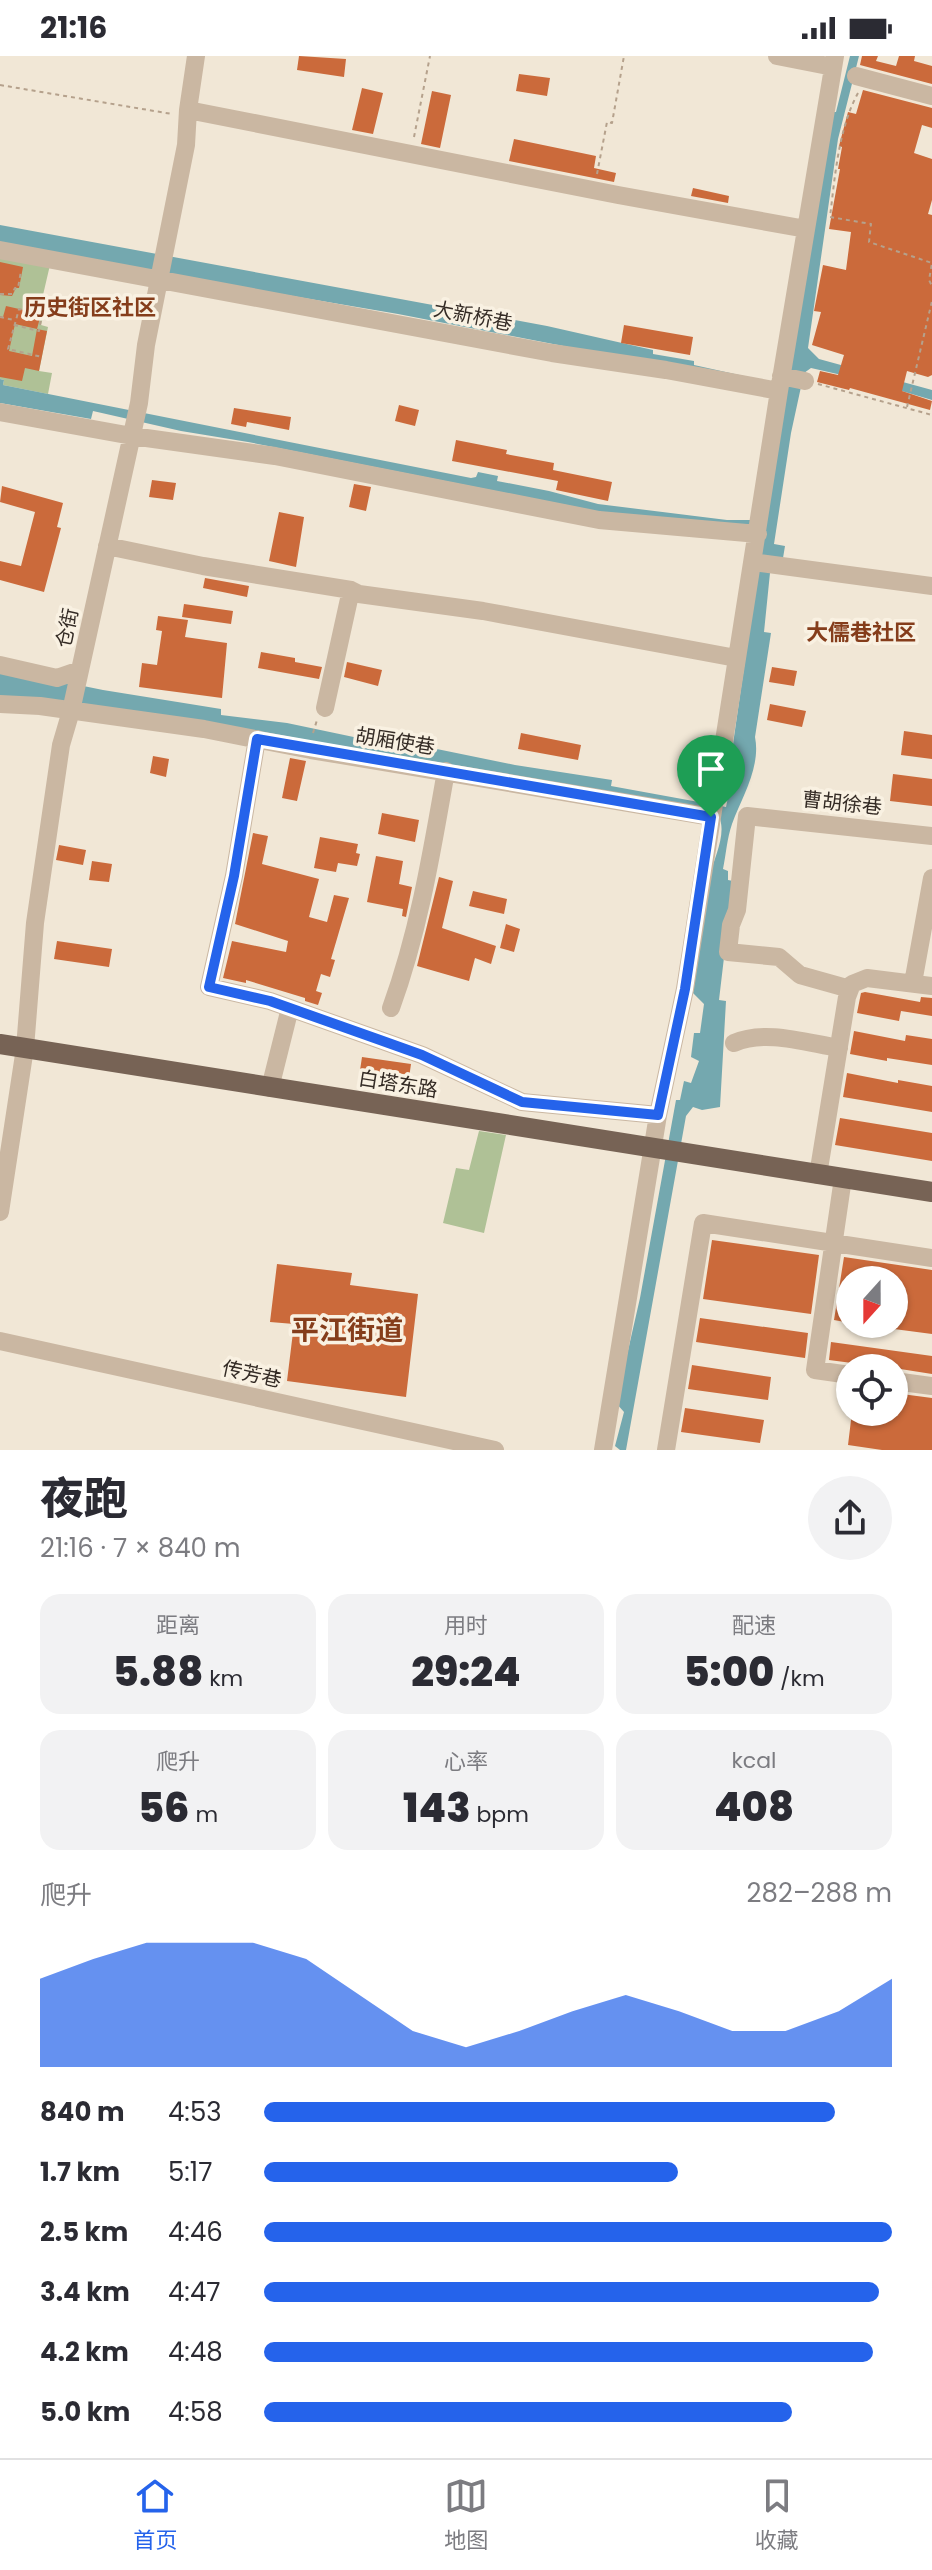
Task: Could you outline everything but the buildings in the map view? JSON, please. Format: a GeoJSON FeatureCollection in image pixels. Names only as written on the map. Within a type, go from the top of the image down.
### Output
{"type":"FeatureCollection","features":[{"type":"Feature","properties":{"kind":"main road","name":"白塔东路"},"geometry":{"type":"LineString","coordinates":[[0,1044],[932,1192]]}},
{"type":"Feature","properties":{"kind":"street","name":"仓街"},"geometry":{"type":"LineString","coordinates":[[0,1212],[25,1048],[35,923],[61,745],[72,708],[139,403],[146,345],[186,145],[196,56]]}},
{"type":"Feature","properties":{"kind":"street"},"geometry":{"type":"LineString","coordinates":[[603,1450],[656,1149],[658,1115],[685,989],[736,658],[761,563],[759,527],[834,62],[777,56]]}},
{"type":"Feature","properties":{"kind":"street"},"geometry":{"type":"LineString","coordinates":[[861,77],[932,96]]}},
{"type":"Feature","properties":{"kind":"street"},"geometry":{"type":"LineString","coordinates":[[188,113],[806,229]]}},
{"type":"Feature","properties":{"kind":"street","name":"大新桥巷"},"geometry":{"type":"LineString","coordinates":[[0,250],[552,353],[781,383],[805,381]]}},
{"type":"Feature","properties":{"kind":"street"},"geometry":{"type":"LineString","coordinates":[[0,412],[132,436],[275,456],[599,520],[759,527]]}},
{"type":"Feature","properties":{"kind":"street"},"geometry":{"type":"LineString","coordinates":[[107,546],[203,566],[351,590],[359,594],[483,611],[736,658]]}},
{"type":"Feature","properties":{"kind":"street"},"geometry":{"type":"LineString","coordinates":[[761,563],[932,586]]}},
{"type":"Feature","properties":{"kind":"street"},"geometry":{"type":"LineString","coordinates":[[320,716],[351,590]]}},
{"type":"Feature","properties":{"kind":"street"},"geometry":{"type":"LineString","coordinates":[[0,665],[57,678],[79,673]]}},
{"type":"Feature","properties":{"kind":"street","name":"胡厢使巷"},"geometry":{"type":"LineString","coordinates":[[0,704],[72,708],[712,813]]}},
{"type":"Feature","properties":{"kind":"street"},"geometry":{"type":"LineString","coordinates":[[257,739],[234,876],[209,987],[243,993],[290,1008],[422,1055],[522,1102],[658,1115]]}},
{"type":"Feature","properties":{"kind":"street"},"geometry":{"type":"LineString","coordinates":[[391,1008],[404,973],[428,876],[446,771]]}},
{"type":"Feature","properties":{"kind":"street","name":"曹胡徐巷"},"geometry":{"type":"LineString","coordinates":[[850,989],[800,975],[779,957],[728,952],[731,925],[737,910],[747,816],[932,836]]}},
{"type":"Feature","properties":{"kind":"street"},"geometry":{"type":"LineString","coordinates":[[913,983],[932,878]]}},
{"type":"Feature","properties":{"kind":"street"},"geometry":{"type":"LineString","coordinates":[[818,1175],[852,984],[867,978],[932,986]]}},
{"type":"Feature","properties":{"kind":"street"},"geometry":{"type":"LineString","coordinates":[[270,1088],[290,1008]]}},
{"type":"Feature","properties":{"kind":"street"},"geometry":{"type":"LineString","coordinates":[[734,1043],[747,1037],[766,1037],[839,1048]]}},
{"type":"Feature","properties":{"kind":"street"},"geometry":{"type":"LineString","coordinates":[[836,1373],[815,1370],[843,1178]]}},
{"type":"Feature","properties":{"kind":"street"},"geometry":{"type":"LineString","coordinates":[[666,1450],[703,1223],[932,1258]]}},
{"type":"Feature","properties":{"kind":"street","name":"传芳巷"},"geometry":{"type":"LineString","coordinates":[[0,1341],[495,1450]]}},
{"type":"Feature","properties":{"kind":"street"},"geometry":{"type":"LineString","coordinates":[[908,1383],[932,1386]]}},
{"type":"Feature","properties":{"kind":"path"},"geometry":{"type":"LineString","coordinates":[[411,154],[430,56]]}},
{"type":"Feature","properties":{"kind":"path"},"geometry":{"type":"LineString","coordinates":[[594,191],[607,122],[612,123],[624,56]]}},
{"type":"Feature","properties":{"kind":"path"},"geometry":{"type":"LineString","coordinates":[[861,77],[849,109],[830,217],[871,224],[869,242],[932,263],[929,280],[932,286]]}},
{"type":"Feature","properties":{"kind":"path"},"geometry":{"type":"LineString","coordinates":[[0,85],[188,113]]}},
{"type":"Feature","properties":{"kind":"path"},"geometry":{"type":"LineString","coordinates":[[0,294],[12,294],[18,288],[21,271]]}},
{"type":"Feature","properties":{"kind":"path"},"geometry":{"type":"LineString","coordinates":[[907,408],[932,301]]}},
{"type":"Feature","properties":{"kind":"path"},"geometry":{"type":"LineString","coordinates":[[0,317],[14,323],[39,331],[42,314],[19,309],[14,323],[8,349],[42,357]]}},
{"type":"Feature","properties":{"kind":"path"},"geometry":{"type":"LineString","coordinates":[[805,381],[932,415]]}},
{"type":"Feature","properties":{"kind":"path"},"geometry":{"type":"LineString","coordinates":[[313,739],[320,716]]}},
{"type":"Feature","properties":{"kind":"green space"},"geometry":{"type":"Polygon","coordinates":[[[0,254],[50,265],[43,295],[48,297],[41,325],[48,327],[39,371],[52,373],[48,394],[3,385],[4,380],[0,379],[0,254]]]}},
{"type":"Feature","properties":{"kind":"green space"},"geometry":{"type":"Polygon","coordinates":[[[479,1131],[506,1135],[484,1233],[443,1223],[456,1168],[469,1170],[479,1131]]]}},
{"type":"Feature","properties":{"kind":"water"},"geometry":{"type":"Polygon","coordinates":[[[850,56],[859,56],[838,139],[808,348],[819,359],[932,390],[932,400],[811,368],[804,373],[791,433],[774,544],[785,546],[783,558],[771,563],[764,632],[771,633],[755,737],[755,759],[750,782],[730,829],[723,869],[728,871],[728,880],[733,881],[719,1000],[726,1001],[720,1107],[702,1110],[693,1107],[686,1116],[626,1450],[620,1450],[615,1446],[624,1412],[616,1403],[640,1298],[676,1100],[680,1100],[684,1081],[691,1083],[699,1061],[691,1057],[694,1033],[700,1033],[704,1004],[693,993],[710,876],[721,838],[719,816],[0,697],[0,669],[221,709],[221,715],[287,723],[387,744],[388,739],[515,765],[612,780],[611,786],[726,807],[735,763],[731,761],[764,528],[631,518],[181,431],[93,411],[91,419],[0,403],[0,379],[4,380],[3,385],[471,478],[476,477],[478,472],[498,476],[497,481],[598,504],[727,520],[765,520],[784,389],[398,314],[0,246],[0,225],[547,326],[784,385],[830,112],[836,112],[850,56]]]}},
{"type":"Feature","properties":{"kind":"district","name":"历史街区社区"},"geometry":{"type":"Point","coordinates":[90,307]}},
{"type":"Feature","properties":{"kind":"district","name":"大儒巷社区"},"geometry":{"type":"Point","coordinates":[861,632]}},
{"type":"Feature","properties":{"kind":"district","name":"平江街道"},"geometry":{"type":"Point","coordinates":[347,1330]}},
{"type":"Feature","properties":{"kind":"route"},"geometry":{"type":"LineString","coordinates":[[257,739],[711,817],[685,989],[658,1115],[522,1102],[422,1055],[270,1001],[209,987],[234,876],[257,739]]}}]}
